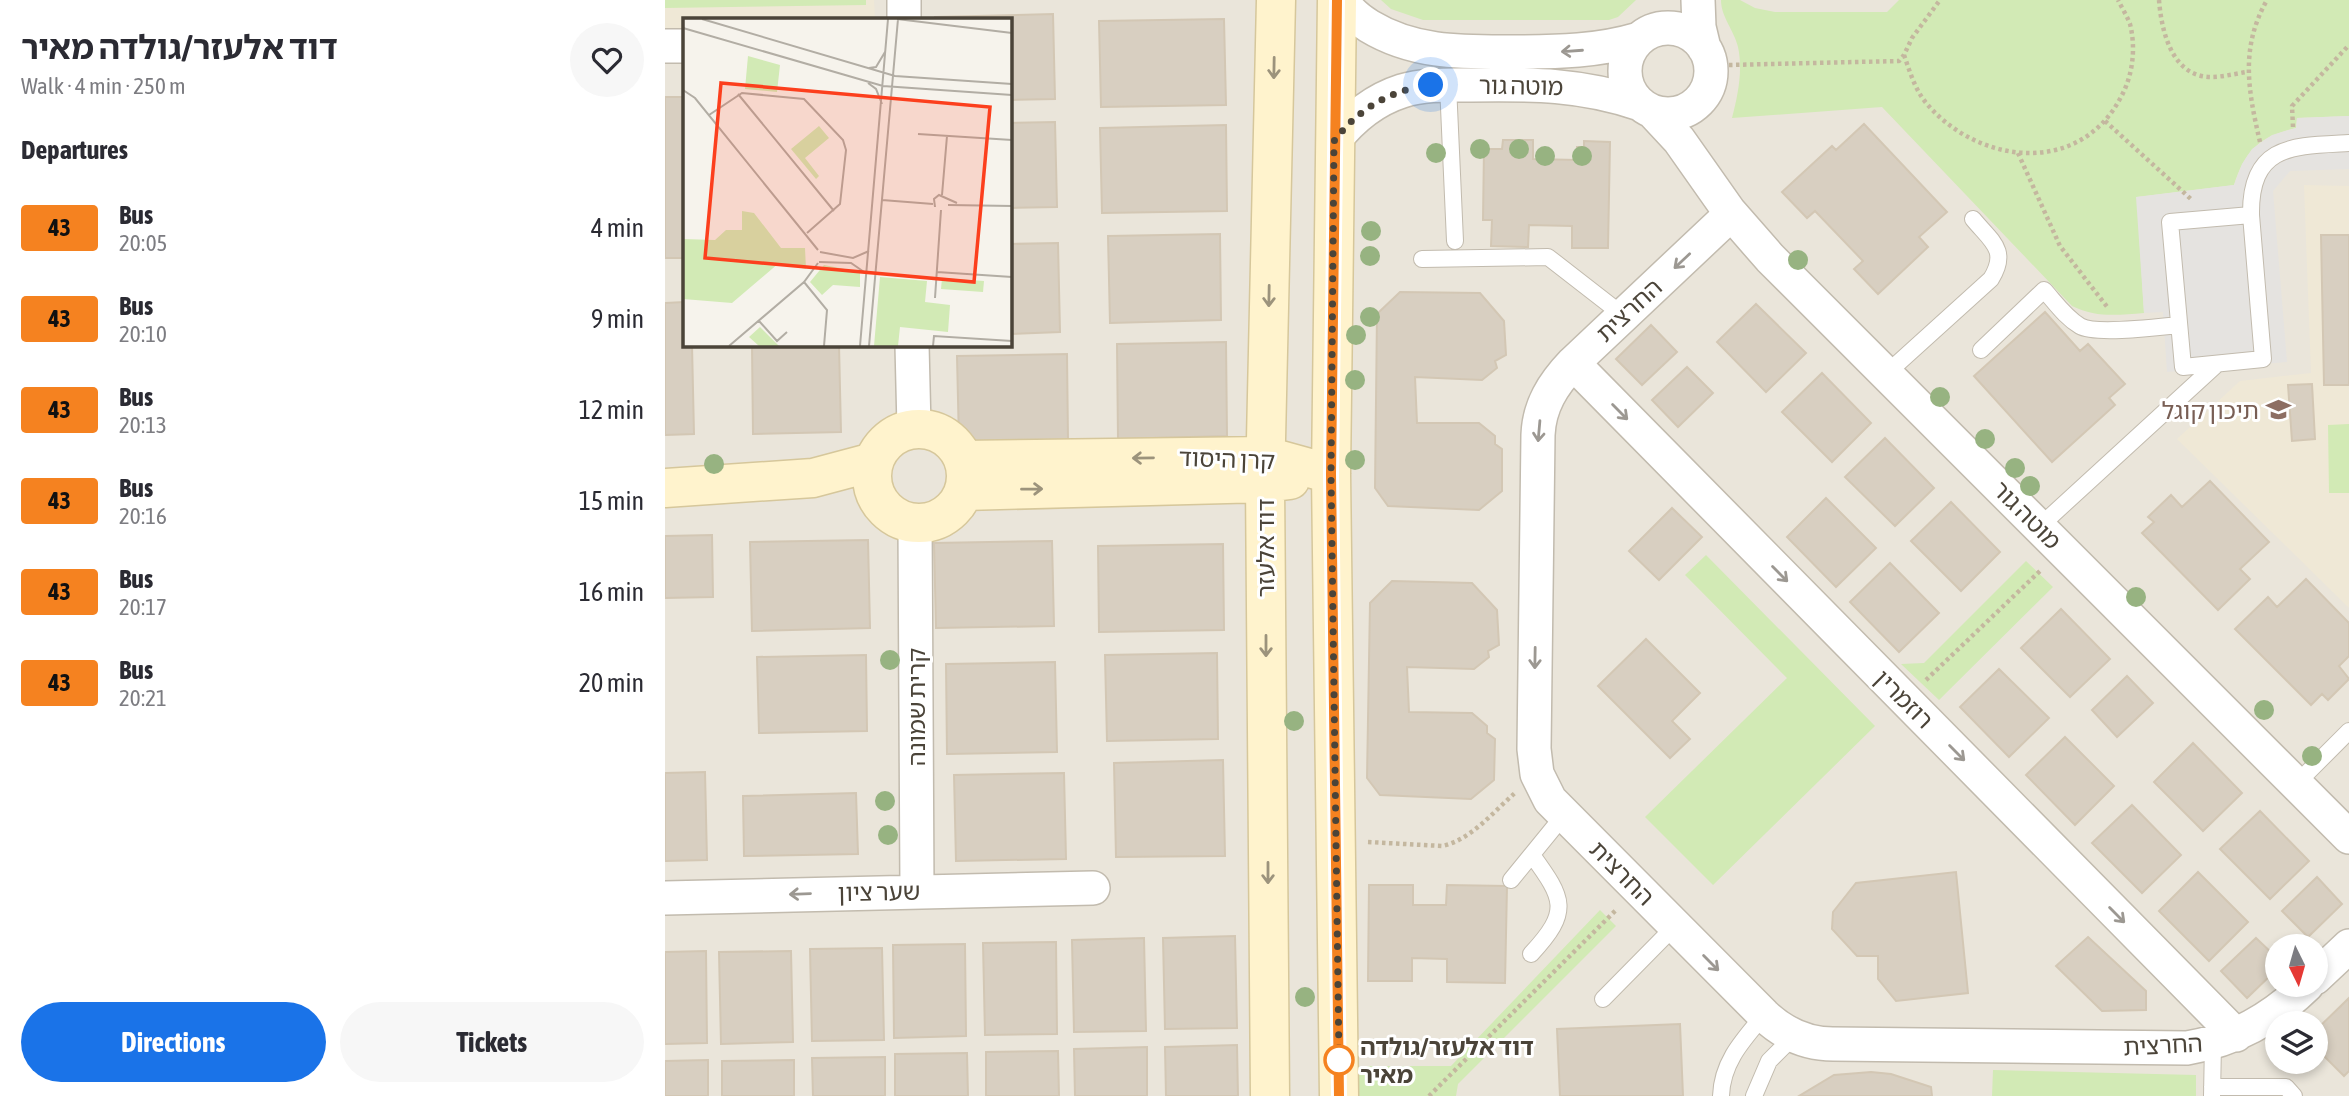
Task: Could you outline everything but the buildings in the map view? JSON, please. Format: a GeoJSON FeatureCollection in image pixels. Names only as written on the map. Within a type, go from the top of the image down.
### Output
{"type":"FeatureCollection","features":[{"type":"Feature","properties":{"kind":"street"},"geometry":{"type":"LineString","coordinates":[[904,0],[904,18]]}},
{"type":"Feature","properties":{"kind":"street","name":"דוד אלעזר"},"geometry":{"type":"LineString","coordinates":[[1269,1096],[1265,470],[1276,0]]}},
{"type":"Feature","properties":{"kind":"street"},"geometry":{"type":"LineString","coordinates":[[1339,0],[1334,141],[1331,474],[1339,1096]]}},
{"type":"Feature","properties":{"kind":"street","name":"מוטה גור"},"geometry":{"type":"LineString","coordinates":[[1339,0],[1353,14],[1381,33],[1415,46],[1439,51],[1573,51],[1612,46],[1642,37]]}},
{"type":"Feature","properties":{"kind":"street"},"geometry":{"type":"LineString","coordinates":[[1661,0],[1642,37],[1628,55],[1625,68],[1628,88],[1646,108],[1672,114],[1685,111],[1696,104],[1708,67],[1699,27],[1698,0]]}},
{"type":"Feature","properties":{"kind":"street"},"geometry":{"type":"LineString","coordinates":[[1642,37],[1657,30],[1678,30],[1690,34],[1708,67]]}},
{"type":"Feature","properties":{"kind":"street"},"geometry":{"type":"LineString","coordinates":[[665,46],[683,46]]}},
{"type":"Feature","properties":{"kind":"street","name":"מוטה גור"},"geometry":{"type":"LineString","coordinates":[[1708,67],[1702,133],[1704,159],[1712,186]]}},
{"type":"Feature","properties":{"kind":"street","name":"מוטה גור"},"geometry":{"type":"LineString","coordinates":[[1334,141],[1352,121],[1380,100],[1416,87],[1558,85],[1592,90],[1646,108],[1679,140],[1731,214],[1770,258],[2349,837]]}},
{"type":"Feature","properties":{"kind":"street","name":"החרצית"},"geometry":{"type":"LineString","coordinates":[[1731,214],[1573,363],[1548,396],[1538,427],[1534,749],[1537,774],[1546,794],[1764,1015],[1779,1028],[1809,1041],[1833,1044],[2173,1048],[2224,1039],[2278,1012],[2293,998]]}},
{"type":"Feature","properties":{"kind":"street"},"geometry":{"type":"LineString","coordinates":[[912,346],[914,428]]}},
{"type":"Feature","properties":{"kind":"street","name":"רוזמרין"},"geometry":{"type":"LineString","coordinates":[[1573,363],[1905,701],[2224,1039]]}},
{"type":"Feature","properties":{"kind":"street"},"geometry":{"type":"LineString","coordinates":[[914,428],[930,430],[944,436],[956,446],[964,476],[956,505],[945,516],[930,522],[915,523],[901,520],[879,503],[873,476],[879,449],[889,439],[914,428]]}},
{"type":"Feature","properties":{"kind":"street","name":"קרן היסוד"},"geometry":{"type":"LineString","coordinates":[[964,476],[1265,470],[1331,474]]}},
{"type":"Feature","properties":{"kind":"street"},"geometry":{"type":"LineString","coordinates":[[665,488],[873,476]]}},
{"type":"Feature","properties":{"kind":"street","name":"קרית שמונה"},"geometry":{"type":"LineString","coordinates":[[915,523],[917,891]]}},
{"type":"Feature","properties":{"kind":"street","name":"שער ציון"},"geometry":{"type":"LineString","coordinates":[[665,898],[1093,888]]}},
{"type":"Feature","properties":{"kind":"street"},"geometry":{"type":"LineString","coordinates":[[2328,966],[2349,946]]}},
{"type":"Feature","properties":{"kind":"street"},"geometry":{"type":"LineString","coordinates":[[1339,1055],[1358,1096]]}},
{"type":"Feature","properties":{"kind":"lane"},"geometry":{"type":"LineString","coordinates":[[1448,85],[1455,241]]}},
{"type":"Feature","properties":{"kind":"lane"},"geometry":{"type":"LineString","coordinates":[[2251,215],[2170,222],[2183,367],[2263,359],[2251,215],[2252,188],[2259,170],[2278,153],[2294,148],[2349,144]]}},
{"type":"Feature","properties":{"kind":"lane"},"geometry":{"type":"LineString","coordinates":[[1886,374],[1991,279],[1999,267],[1997,248],[1973,219]]}},
{"type":"Feature","properties":{"kind":"lane"},"geometry":{"type":"LineString","coordinates":[[1422,259],[1548,257],[1624,316]]}},
{"type":"Feature","properties":{"kind":"lane"},"geometry":{"type":"LineString","coordinates":[[1980,351],[2045,290],[2068,317],[2082,328],[2124,329],[2179,325]]}},
{"type":"Feature","properties":{"kind":"lane"},"geometry":{"type":"LineString","coordinates":[[2050,538],[2217,363]]}},
{"type":"Feature","properties":{"kind":"lane"},"geometry":{"type":"LineString","coordinates":[[2296,784],[2349,731]]}},
{"type":"Feature","properties":{"kind":"lane"},"geometry":{"type":"LineString","coordinates":[[1511,880],[1564,815]]}},
{"type":"Feature","properties":{"kind":"lane"},"geometry":{"type":"LineString","coordinates":[[1531,954],[1551,933],[1557,921],[1558,908],[1555,888],[1532,855]]}},
{"type":"Feature","properties":{"kind":"lane"},"geometry":{"type":"LineString","coordinates":[[1603,999],[1675,926]]}},
{"type":"Feature","properties":{"kind":"lane"},"geometry":{"type":"LineString","coordinates":[[1721,1096],[1727,1065],[1739,1045],[1764,1015]]}},
{"type":"Feature","properties":{"kind":"lane"},"geometry":{"type":"LineString","coordinates":[[1754,1096],[1769,1061],[1794,1036]]}},
{"type":"Feature","properties":{"kind":"lane"},"geometry":{"type":"LineString","coordinates":[[2224,1039],[2212,1092],[2286,1087],[2294,1096]]}},
{"type":"Feature","properties":{"kind":"path"},"geometry":{"type":"LineString","coordinates":[[1708,67],[1899,61],[1940,0]]}},
{"type":"Feature","properties":{"kind":"path"},"geometry":{"type":"LineString","coordinates":[[1904,55],[1913,82],[1927,104],[1958,132],[1997,150],[2034,155],[2066,148],[2093,133],[2105,121],[2114,111],[2128,84],[2133,54],[2130,23],[2118,0]]}},
{"type":"Feature","properties":{"kind":"path"},"geometry":{"type":"LineString","coordinates":[[2159,0],[2163,26],[2173,53],[2185,67],[2197,75],[2213,77],[2248,72]]}},
{"type":"Feature","properties":{"kind":"path"},"geometry":{"type":"LineString","coordinates":[[2265,163],[2250,96],[2248,72],[2257,18],[2267,0]]}},
{"type":"Feature","properties":{"kind":"path"},"geometry":{"type":"LineString","coordinates":[[2294,148],[2292,106],[2349,45]]}},
{"type":"Feature","properties":{"kind":"path"},"geometry":{"type":"LineString","coordinates":[[2105,121],[2212,218]]}},
{"type":"Feature","properties":{"kind":"path"},"geometry":{"type":"LineString","coordinates":[[2017,152],[2060,246],[2124,329]]}},
{"type":"Feature","properties":{"kind":"path"},"geometry":{"type":"LineString","coordinates":[[1905,701],[2050,538]]}},
{"type":"Feature","properties":{"kind":"path"},"geometry":{"type":"LineString","coordinates":[[1336,840],[1442,846],[1453,844],[1464,838],[1537,774]]}},
{"type":"Feature","properties":{"kind":"path"},"geometry":{"type":"LineString","coordinates":[[1429,1096],[1637,888]]}},
{"type":"Feature","properties":{"kind":"shaded area"},"geometry":{"type":"Polygon","coordinates":[[[665,0],[2349,0],[2349,1096],[665,1096],[665,0]]]}},
{"type":"Feature","properties":{"kind":"shaded area"},"geometry":{"type":"Polygon","coordinates":[[[665,0],[874,0],[875,18],[683,18],[683,34],[665,34],[665,0]]]}},
{"type":"Feature","properties":{"kind":"shaded area"},"geometry":{"type":"Polygon","coordinates":[[[2349,116],[2349,169],[2290,171],[2273,191],[2287,362],[2167,372],[2163,312],[2144,313],[2136,197],[2234,185],[2242,164],[2252,149],[2272,135],[2296,128],[2297,118],[2349,116]]]}},
{"type":"Feature","properties":{"kind":"shaded area","name":"תיכון קוגל"},"geometry":{"type":"Polygon","coordinates":[[[2304,185],[2349,186],[2349,608],[2177,439],[2240,381],[2311,373],[2304,185]]]}},
{"type":"Feature","properties":{"kind":"green space"},"geometry":{"type":"Polygon","coordinates":[[[665,0],[866,0],[866,5],[665,8],[665,0]]]}},
{"type":"Feature","properties":{"kind":"green space"},"geometry":{"type":"Polygon","coordinates":[[[1381,0],[1636,0],[1618,17],[1609,20],[1423,20],[1391,9],[1381,0]]]}},
{"type":"Feature","properties":{"kind":"green space"},"geometry":{"type":"Polygon","coordinates":[[[1721,0],[1740,0],[1755,8],[1775,12],[1887,12],[1899,0],[2349,0],[2349,116],[2297,118],[2296,128],[2273,135],[2256,146],[2243,162],[2234,185],[2137,197],[2144,313],[2107,315],[2090,312],[2072,306],[1882,107],[1732,118],[1740,65],[1736,41],[1723,12],[1721,0]]]}},
{"type":"Feature","properties":{"kind":"green space"},"geometry":{"type":"Polygon","coordinates":[[[2349,424],[2349,493],[2329,493],[2328,425],[2349,424]]]}},
{"type":"Feature","properties":{"kind":"green space"},"geometry":{"type":"Polygon","coordinates":[[[1706,555],[1875,726],[1713,885],[1645,817],[1787,678],[1685,575],[1706,555]]]}},
{"type":"Feature","properties":{"kind":"green space"},"geometry":{"type":"Polygon","coordinates":[[[2026,561],[2053,587],[1939,700],[1901,664],[1924,663],[2026,561]]]}},
{"type":"Feature","properties":{"kind":"green space"},"geometry":{"type":"Polygon","coordinates":[[[1600,910],[1616,926],[1458,1084],[1456,1096],[1356,1096],[1349,1066],[1451,1066],[1600,910]]]}},
{"type":"Feature","properties":{"kind":"green space"},"geometry":{"type":"Polygon","coordinates":[[[1993,1070],[2196,1075],[2196,1096],[1992,1096],[1993,1070]]]}},
{"type":"Feature","properties":{"kind":"bus line","name":"43"},"geometry":{"type":"LineString","coordinates":[[1337,0],[1331,474],[1339,1096]]}},
{"type":"Feature","properties":{"kind":"place","name":"תיכון קוגל"},"geometry":{"type":"Point","coordinates":[2279,410]}},
{"type":"Feature","properties":{"kind":"place","name":"דוד אלעזר/גולדה מאיר"},"geometry":{"type":"Point","coordinates":[1339,1060]}},
{"type":"Feature","properties":{"kind":"route"},"geometry":{"type":"LineString","coordinates":[[1339,1060],[1331,474],[1334,141],[1343,129],[1369,106],[1403,90],[1431,85]]}}]}
